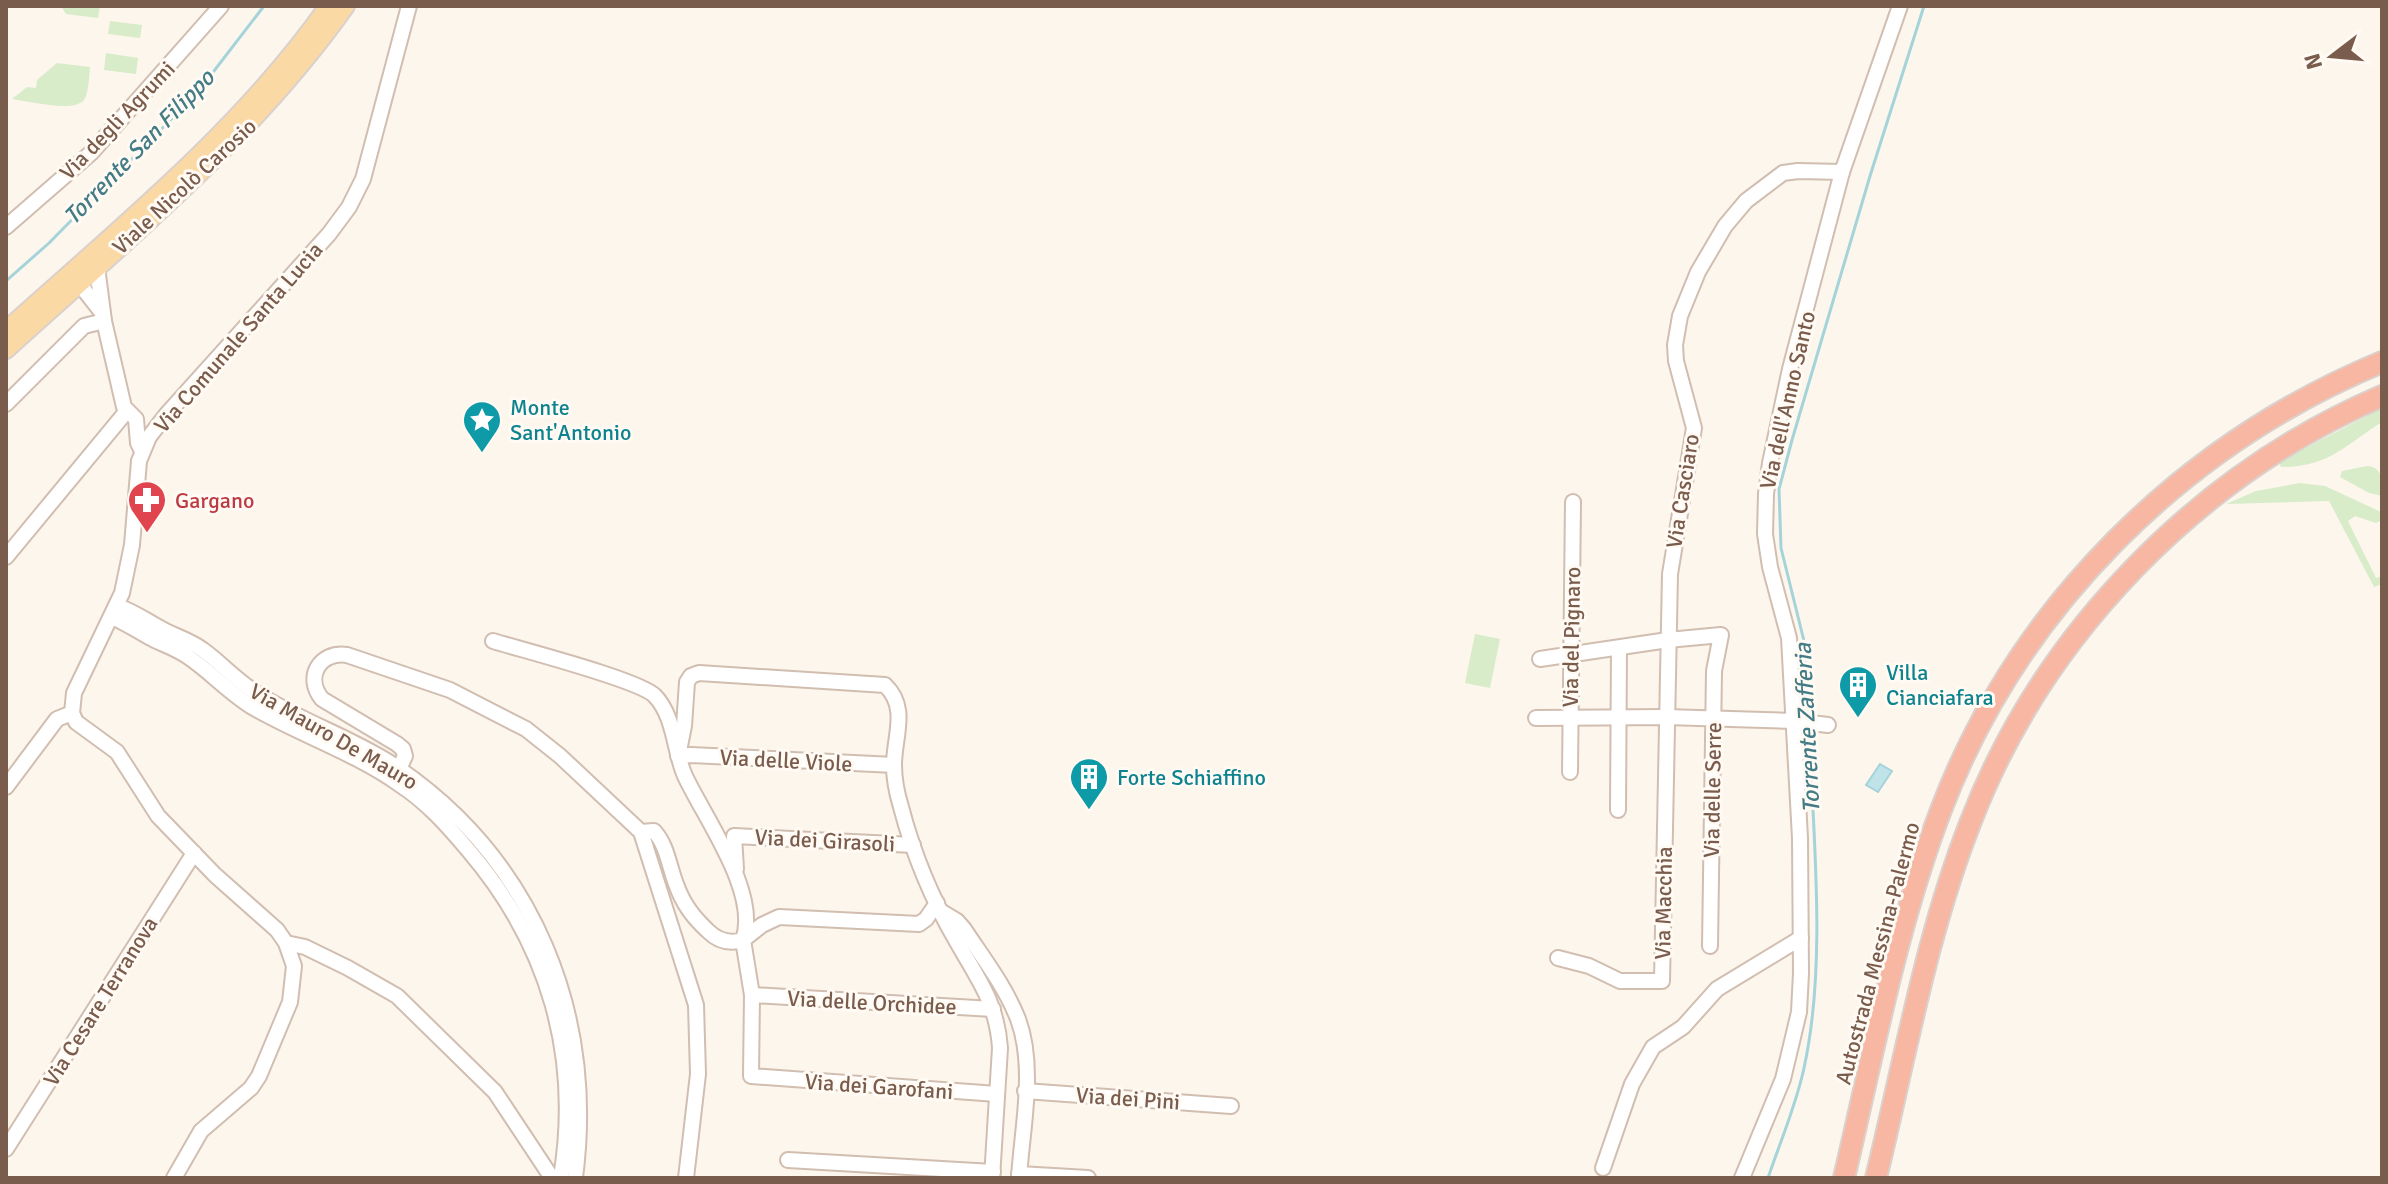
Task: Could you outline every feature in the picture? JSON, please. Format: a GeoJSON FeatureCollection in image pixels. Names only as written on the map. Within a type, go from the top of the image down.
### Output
{"type":"FeatureCollection","features":[{"type":"Feature","properties":{"kind":"highway","name":"Autostrada Messina-Palermo"},"geometry":{"type":"LineString","coordinates":[[1844,1178],[1904,929],[1929,845],[1959,768],[2008,676],[2080,579],[2167,492],[2220,451],[2282,410],[2382,362]]}},
{"type":"Feature","properties":{"kind":"highway"},"geometry":{"type":"LineString","coordinates":[[1876,1178],[1935,935],[1958,854],[1982,792],[2035,693],[2105,597],[2186,521],[2242,476],[2300,437],[2382,396]]}},
{"type":"Feature","properties":{"kind":"main road","name":"Viale Nicolò Carosio"},"geometry":{"type":"LineString","coordinates":[[6,350],[273,79],[328,6]]}},
{"type":"Feature","properties":{"kind":"main road","name":"Viale Nicolò Carosio"},"geometry":{"type":"LineString","coordinates":[[6,330],[74,278],[97,267],[222,154],[283,89],[346,6]]}},
{"type":"Feature","properties":{"kind":"street","name":"Via degli Agrumi"},"geometry":{"type":"LineString","coordinates":[[6,227],[91,153],[221,6]]}},
{"type":"Feature","properties":{"kind":"street","name":"Via Comunale Santa Lucia"},"geometry":{"type":"LineString","coordinates":[[72,713],[74,693],[114,611],[130,562],[142,451],[166,415],[329,234],[349,207],[368,164],[409,6]]}},
{"type":"Feature","properties":{"kind":"street","name":"Via dell'Anno Santo"},"geometry":{"type":"LineString","coordinates":[[1742,1178],[1787,1064],[1799,1012],[1801,938],[1796,721],[1789,638],[1767,550],[1766,494],[1790,369],[1842,172],[1900,6]]}},
{"type":"Feature","properties":{"kind":"street","name":"Via Casciaro"},"geometry":{"type":"LineString","coordinates":[[1666,717],[1671,561],[1694,423],[1676,361],[1676,340],[1683,305],[1725,226],[1746,201],[1766,184],[1790,171],[1842,172]]}},
{"type":"Feature","properties":{"kind":"street"},"geometry":{"type":"LineString","coordinates":[[97,267],[104,317],[126,412],[136,419],[138,443],[142,451]]}},
{"type":"Feature","properties":{"kind":"street"},"geometry":{"type":"LineString","coordinates":[[74,278],[104,317]]}},
{"type":"Feature","properties":{"kind":"street"},"geometry":{"type":"LineString","coordinates":[[6,404],[84,326],[104,317]]}},
{"type":"Feature","properties":{"kind":"street"},"geometry":{"type":"LineString","coordinates":[[6,557],[126,412]]}},
{"type":"Feature","properties":{"kind":"street","name":"Via del Pignaro"},"geometry":{"type":"LineString","coordinates":[[1570,772],[1573,502]]}},
{"type":"Feature","properties":{"kind":"street","name":"Via Mauro De Mauro"},"geometry":{"type":"LineString","coordinates":[[114,611],[135,612],[160,628],[192,642],[255,692],[399,769],[437,798],[500,866],[537,924],[563,992],[578,1067],[580,1139],[575,1178]]}},
{"type":"Feature","properties":{"kind":"street","name":"Via Mauro De Mauro"},"geometry":{"type":"LineString","coordinates":[[114,611],[147,636],[186,655],[253,707],[399,783],[447,825],[496,883],[528,935],[558,1024],[564,1053],[568,1119],[561,1178]]}},
{"type":"Feature","properties":{"kind":"street","name":"Via delle Serre"},"geometry":{"type":"LineString","coordinates":[[1668,640],[1721,635],[1714,671],[1710,946]]}},
{"type":"Feature","properties":{"kind":"street"},"geometry":{"type":"LineString","coordinates":[[1540,659],[1668,640]]}},
{"type":"Feature","properties":{"kind":"street"},"geometry":{"type":"LineString","coordinates":[[493,641],[625,681],[655,696],[674,732],[678,756],[737,881],[748,927],[743,940],[752,995]]}},
{"type":"Feature","properties":{"kind":"street"},"geometry":{"type":"LineString","coordinates":[[1618,810],[1619,649]]}},
{"type":"Feature","properties":{"kind":"street"},"geometry":{"type":"LineString","coordinates":[[399,769],[405,756],[403,749],[318,693],[314,679],[323,658],[338,653],[424,679],[526,729],[551,747],[641,832],[696,1005],[698,1074],[686,1178]]}},
{"type":"Feature","properties":{"kind":"street"},"geometry":{"type":"LineString","coordinates":[[678,756],[687,682],[699,673],[885,685],[895,694],[900,709],[894,765],[901,809],[939,907],[987,991],[993,1009],[1000,1048],[992,1175],[788,1160]]}},
{"type":"Feature","properties":{"kind":"street"},"geometry":{"type":"LineString","coordinates":[[6,787],[57,719],[72,713],[76,722],[117,752],[153,809],[194,853],[277,930],[286,943],[294,966],[294,982],[290,1002],[265,1064],[251,1088],[201,1131],[174,1178]]}},
{"type":"Feature","properties":{"kind":"street"},"geometry":{"type":"LineString","coordinates":[[1536,718],[1666,717],[1823,724]]}},
{"type":"Feature","properties":{"kind":"street","name":"Via Macchia"},"geometry":{"type":"LineString","coordinates":[[1558,958],[1589,966],[1620,981],[1662,981],[1666,717]]}},
{"type":"Feature","properties":{"kind":"street","name":"Via delle Viole"},"geometry":{"type":"LineString","coordinates":[[678,756],[894,765]]}},
{"type":"Feature","properties":{"kind":"street"},"geometry":{"type":"LineString","coordinates":[[641,832],[654,831],[660,838],[690,914],[715,938],[733,943],[779,917],[919,924],[939,907]]}},
{"type":"Feature","properties":{"kind":"street","name":"Via dei Girasoli"},"geometry":{"type":"LineString","coordinates":[[737,881],[734,836],[913,845]]}},
{"type":"Feature","properties":{"kind":"street","name":"Via Cesare Terranova"},"geometry":{"type":"LineString","coordinates":[[6,1149],[194,853]]}},
{"type":"Feature","properties":{"kind":"street"},"geometry":{"type":"LineString","coordinates":[[939,907],[964,929],[1008,997],[1023,1039],[1027,1059],[1019,1176],[1088,1178]]}},
{"type":"Feature","properties":{"kind":"street"},"geometry":{"type":"LineString","coordinates":[[1603,1168],[1632,1084],[1653,1047],[1683,1027],[1717,989],[1801,938]]}},
{"type":"Feature","properties":{"kind":"street"},"geometry":{"type":"LineString","coordinates":[[286,943],[316,952],[397,996],[489,1085],[552,1178]]}},
{"type":"Feature","properties":{"kind":"street","name":"Via delle Orchidee"},"geometry":{"type":"LineString","coordinates":[[752,995],[993,1009]]}},
{"type":"Feature","properties":{"kind":"street","name":"Via dei Garofani"},"geometry":{"type":"LineString","coordinates":[[752,995],[751,1076],[997,1094]]}},
{"type":"Feature","properties":{"kind":"street","name":"Via dei Pini"},"geometry":{"type":"LineString","coordinates":[[1025,1091],[1231,1106]]}},
{"type":"Feature","properties":{"kind":"green space"},"geometry":{"type":"Polygon","coordinates":[[[61,6],[100,6],[98,18],[66,14],[61,6]]]}},
{"type":"Feature","properties":{"kind":"green space"},"geometry":{"type":"Polygon","coordinates":[[[110,21],[142,25],[140,38],[108,34],[110,21]]]}},
{"type":"Feature","properties":{"kind":"green space"},"geometry":{"type":"Polygon","coordinates":[[[106,53],[138,58],[136,74],[104,70],[106,53]]]}},
{"type":"Feature","properties":{"kind":"green space"},"geometry":{"type":"Polygon","coordinates":[[[57,63],[90,67],[88,89],[79,104],[61,106],[12,99],[27,87],[36,88],[37,80],[57,63]]]}},
{"type":"Feature","properties":{"kind":"green space"},"geometry":{"type":"Polygon","coordinates":[[[2382,408],[2382,422],[2335,454],[2312,463],[2281,467],[2279,462],[2382,408]]]}},
{"type":"Feature","properties":{"kind":"green space"},"geometry":{"type":"Polygon","coordinates":[[[2367,466],[2377,469],[2379,473],[2382,496],[2369,493],[2340,477],[2342,471],[2367,466]]]}},
{"type":"Feature","properties":{"kind":"green space"},"geometry":{"type":"Polygon","coordinates":[[[2300,483],[2325,486],[2381,512],[2382,520],[2376,523],[2355,516],[2348,521],[2376,578],[2382,576],[2382,584],[2374,587],[2329,501],[2226,504],[2256,491],[2300,483]]]}},
{"type":"Feature","properties":{"kind":"green space"},"geometry":{"type":"Polygon","coordinates":[[[1475,634],[1500,639],[1490,688],[1465,683],[1475,634]]]}},
{"type":"Feature","properties":{"kind":"water"},"geometry":{"type":"Polygon","coordinates":[[[1880,764],[1892,771],[1878,792],[1866,785],[1880,764]]]}},
{"type":"Feature","properties":{"kind":"waterway","name":"Torrente San Filippo"},"geometry":{"type":"LineString","coordinates":[[6,281],[49,243],[197,93],[264,6]]}},
{"type":"Feature","properties":{"kind":"waterway","name":"Torrente Zafferia"},"geometry":{"type":"LineString","coordinates":[[1809,717],[1804,641],[1781,548],[1779,489],[1870,176],[1924,6]]}},
{"type":"Feature","properties":{"kind":"waterway","name":"Torrente Zafferia"},"geometry":{"type":"LineString","coordinates":[[1768,1178],[1801,1082],[1815,986],[1817,899],[1809,728]]}},
{"type":"Feature","properties":{"kind":"place","name":"Monte Sant'Antonio"},"geometry":{"type":"Point","coordinates":[482,454]}},
{"type":"Feature","properties":{"kind":"place","name":"Gargano"},"geometry":{"type":"Point","coordinates":[147,534]}},
{"type":"Feature","properties":{"kind":"place","name":"Villa Cianciafara"},"geometry":{"type":"Point","coordinates":[1858,719]}},
{"type":"Feature","properties":{"kind":"place","name":"Forte Schiaffino"},"geometry":{"type":"Point","coordinates":[1089,811]}}]}
